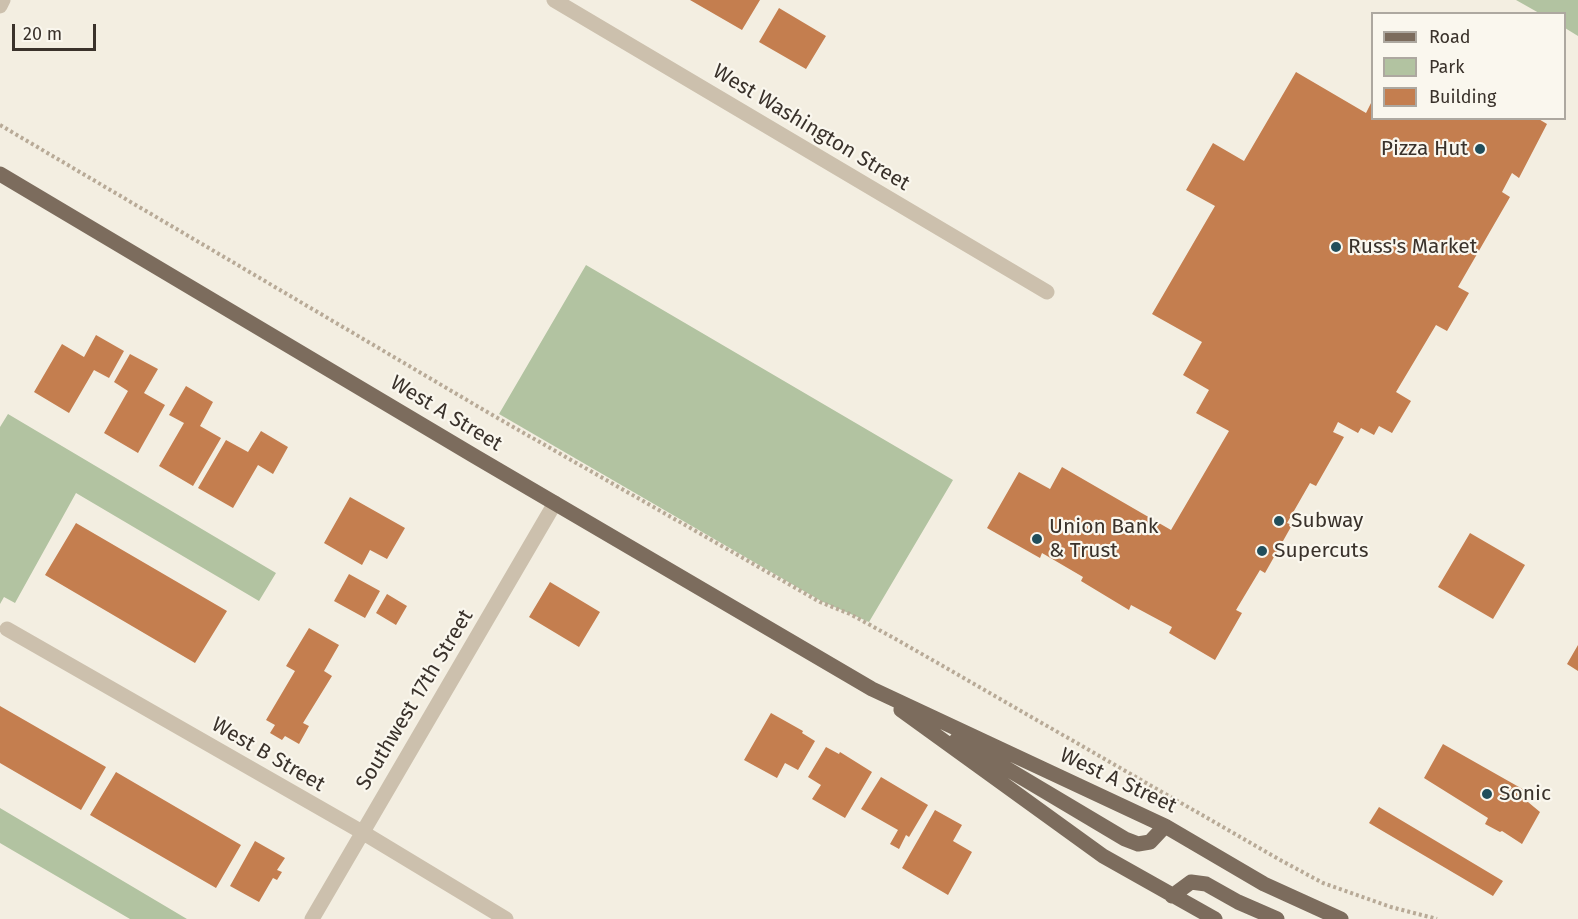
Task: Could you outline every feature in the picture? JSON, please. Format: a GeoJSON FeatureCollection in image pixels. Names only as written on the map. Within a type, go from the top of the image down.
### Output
{"type":"FeatureCollection","features":[{"type":"Feature","properties":{"kind":"main road","name":"West A Street"},"geometry":{"type":"LineString","coordinates":[[0,174],[872,688],[1165,826],[1264,884],[1341,919]]}},
{"type":"Feature","properties":{"kind":"main road","name":"West A Street"},"geometry":{"type":"LineString","coordinates":[[872,688],[1103,856],[1215,919]]}},
{"type":"Feature","properties":{"kind":"main road"},"geometry":{"type":"LineString","coordinates":[[872,688],[1125,838],[1138,844],[1150,842],[1165,826]]}},
{"type":"Feature","properties":{"kind":"main road"},"geometry":{"type":"LineString","coordinates":[[1172,896],[1191,882],[1206,884],[1238,902],[1277,919]]}},
{"type":"Feature","properties":{"kind":"street"},"geometry":{"type":"LineString","coordinates":[[0,6],[3,0]]}},
{"type":"Feature","properties":{"kind":"street","name":"West Washington Street"},"geometry":{"type":"LineString","coordinates":[[555,0],[1047,292]]}},
{"type":"Feature","properties":{"kind":"street","name":"Southwest 17th Street"},"geometry":{"type":"LineString","coordinates":[[312,919],[555,503]]}},
{"type":"Feature","properties":{"kind":"street","name":"West B Street"},"geometry":{"type":"LineString","coordinates":[[7,629],[362,832],[506,919]]}},
{"type":"Feature","properties":{"kind":"path"},"geometry":{"type":"LineString","coordinates":[[0,125],[494,417],[820,602],[850,614],[901,642],[1282,861],[1323,883],[1391,907],[1437,919]]}},
{"type":"Feature","properties":{"kind":"green space"},"geometry":{"type":"Polygon","coordinates":[[[1516,0],[1578,0],[1578,36],[1566,29],[1566,12],[1537,12],[1516,0]]]}},
{"type":"Feature","properties":{"kind":"green space"},"geometry":{"type":"Polygon","coordinates":[[[586,265],[953,480],[869,622],[821,601],[499,414],[586,265]]]}},
{"type":"Feature","properties":{"kind":"green space"},"geometry":{"type":"Polygon","coordinates":[[[8,414],[276,573],[259,601],[76,493],[15,603],[4,597],[0,604],[0,427],[8,414]]]}},
{"type":"Feature","properties":{"kind":"green space"},"geometry":{"type":"Polygon","coordinates":[[[0,808],[187,919],[130,919],[0,843],[0,808]]]}},
{"type":"Feature","properties":{"kind":"building"},"geometry":{"type":"Polygon","coordinates":[[[690,0],[760,0],[742,30],[690,0]]]}},
{"type":"Feature","properties":{"kind":"building"},"geometry":{"type":"Polygon","coordinates":[[[779,8],[826,36],[806,69],[759,42],[779,8]]]}},
{"type":"Feature","properties":{"kind":"building"},"geometry":{"type":"Polygon","coordinates":[[[1296,72],[1366,113],[1371,103],[1371,120],[1540,120],[1547,124],[1519,178],[1512,173],[1502,192],[1510,197],[1458,287],[1469,293],[1447,331],[1436,325],[1396,392],[1411,401],[1392,433],[1379,426],[1374,435],[1361,428],[1358,433],[1338,422],[1333,432],[1344,437],[1316,486],[1310,483],[1287,523],[1292,525],[1265,573],[1260,570],[1236,610],[1242,613],[1215,660],[1169,633],[1172,627],[1131,605],[1129,610],[1081,581],[1083,577],[1042,553],[1040,558],[987,528],[1019,472],[1050,489],[1062,467],[1171,530],[1229,431],[1196,413],[1209,390],[1183,375],[1202,342],[1152,314],[1215,206],[1186,190],[1213,143],[1244,161],[1296,72]]]}},
{"type":"Feature","properties":{"kind":"building"},"geometry":{"type":"Polygon","coordinates":[[[96,335],[124,351],[109,378],[94,370],[69,413],[34,392],[62,344],[84,357],[96,335]]]}},
{"type":"Feature","properties":{"kind":"building"},"geometry":{"type":"Polygon","coordinates":[[[130,354],[158,369],[144,393],[165,405],[138,453],[104,433],[128,391],[114,382],[130,354]]]}},
{"type":"Feature","properties":{"kind":"building"},"geometry":{"type":"Polygon","coordinates":[[[186,386],[213,402],[200,426],[221,438],[193,486],[159,466],[184,423],[169,415],[186,386]]]}},
{"type":"Feature","properties":{"kind":"building"},"geometry":{"type":"Polygon","coordinates":[[[261,431],[288,447],[273,474],[258,465],[233,508],[198,488],[226,440],[248,452],[261,431]]]}},
{"type":"Feature","properties":{"kind":"building"},"geometry":{"type":"Polygon","coordinates":[[[350,497],[405,528],[387,559],[370,550],[362,565],[324,543],[350,497]]]}},
{"type":"Feature","properties":{"kind":"building"},"geometry":{"type":"Polygon","coordinates":[[[76,523],[227,611],[195,663],[45,575],[76,523]]]}},
{"type":"Feature","properties":{"kind":"building"},"geometry":{"type":"Polygon","coordinates":[[[1470,533],[1525,565],[1493,619],[1438,587],[1470,533]]]}},
{"type":"Feature","properties":{"kind":"building"},"geometry":{"type":"Polygon","coordinates":[[[349,574],[380,591],[365,618],[334,601],[349,574]]]}},
{"type":"Feature","properties":{"kind":"building"},"geometry":{"type":"Polygon","coordinates":[[[550,582],[600,612],[579,647],[529,617],[550,582]]]}},
{"type":"Feature","properties":{"kind":"building"},"geometry":{"type":"Polygon","coordinates":[[[387,594],[407,606],[396,625],[376,613],[387,594]]]}},
{"type":"Feature","properties":{"kind":"building"},"geometry":{"type":"Polygon","coordinates":[[[309,628],[339,645],[324,671],[332,676],[303,723],[309,726],[299,744],[285,736],[282,740],[270,733],[275,725],[266,720],[295,671],[286,666],[309,628]]]}},
{"type":"Feature","properties":{"kind":"building"},"geometry":{"type":"Polygon","coordinates":[[[1578,645],[1578,671],[1567,664],[1578,645]]]}},
{"type":"Feature","properties":{"kind":"building"},"geometry":{"type":"Polygon","coordinates":[[[0,706],[106,767],[81,810],[0,763],[0,706]]]}},
{"type":"Feature","properties":{"kind":"building"},"geometry":{"type":"Polygon","coordinates":[[[771,713],[803,731],[802,733],[815,741],[798,770],[785,763],[777,778],[744,760],[771,713]]]}},
{"type":"Feature","properties":{"kind":"building","name":"Sonic"},"geometry":{"type":"Polygon","coordinates":[[[1443,744],[1526,791],[1522,797],[1540,812],[1522,844],[1502,831],[1485,824],[1488,818],[1424,778],[1443,744]]]}},
{"type":"Feature","properties":{"kind":"building"},"geometry":{"type":"Polygon","coordinates":[[[826,747],[839,754],[840,752],[872,772],[845,818],[812,799],[821,785],[808,777],[826,747]]]}},
{"type":"Feature","properties":{"kind":"building"},"geometry":{"type":"Polygon","coordinates":[[[116,772],[241,845],[216,888],[90,815],[116,772]]]}},
{"type":"Feature","properties":{"kind":"building"},"geometry":{"type":"Polygon","coordinates":[[[881,777],[928,805],[909,837],[906,835],[899,849],[890,844],[898,830],[861,809],[881,777]]]}},
{"type":"Feature","properties":{"kind":"building"},"geometry":{"type":"Polygon","coordinates":[[[1379,807],[1503,881],[1493,896],[1369,823],[1379,807]]]}},
{"type":"Feature","properties":{"kind":"building"},"geometry":{"type":"Polygon","coordinates":[[[935,810],[962,825],[953,841],[972,852],[948,895],[902,868],[935,810]]]}},
{"type":"Feature","properties":{"kind":"building"},"geometry":{"type":"Polygon","coordinates":[[[255,841],[285,858],[277,870],[282,872],[277,880],[273,878],[259,902],[230,886],[255,841]]]}},
{"type":"Feature","properties":{"kind":"place","name":"Pizza Hut"},"geometry":{"type":"Point","coordinates":[1480,149]}},
{"type":"Feature","properties":{"kind":"place","name":"Russ's Market"},"geometry":{"type":"Point","coordinates":[1336,247]}},
{"type":"Feature","properties":{"kind":"place","name":"Subway"},"geometry":{"type":"Point","coordinates":[1279,521]}},
{"type":"Feature","properties":{"kind":"place","name":"Union Bank & Trust"},"geometry":{"type":"Point","coordinates":[1037,539]}},
{"type":"Feature","properties":{"kind":"place","name":"Supercuts"},"geometry":{"type":"Point","coordinates":[1262,551]}},
{"type":"Feature","properties":{"kind":"place","name":"Sonic"},"geometry":{"type":"Point","coordinates":[1487,794]}}]}
